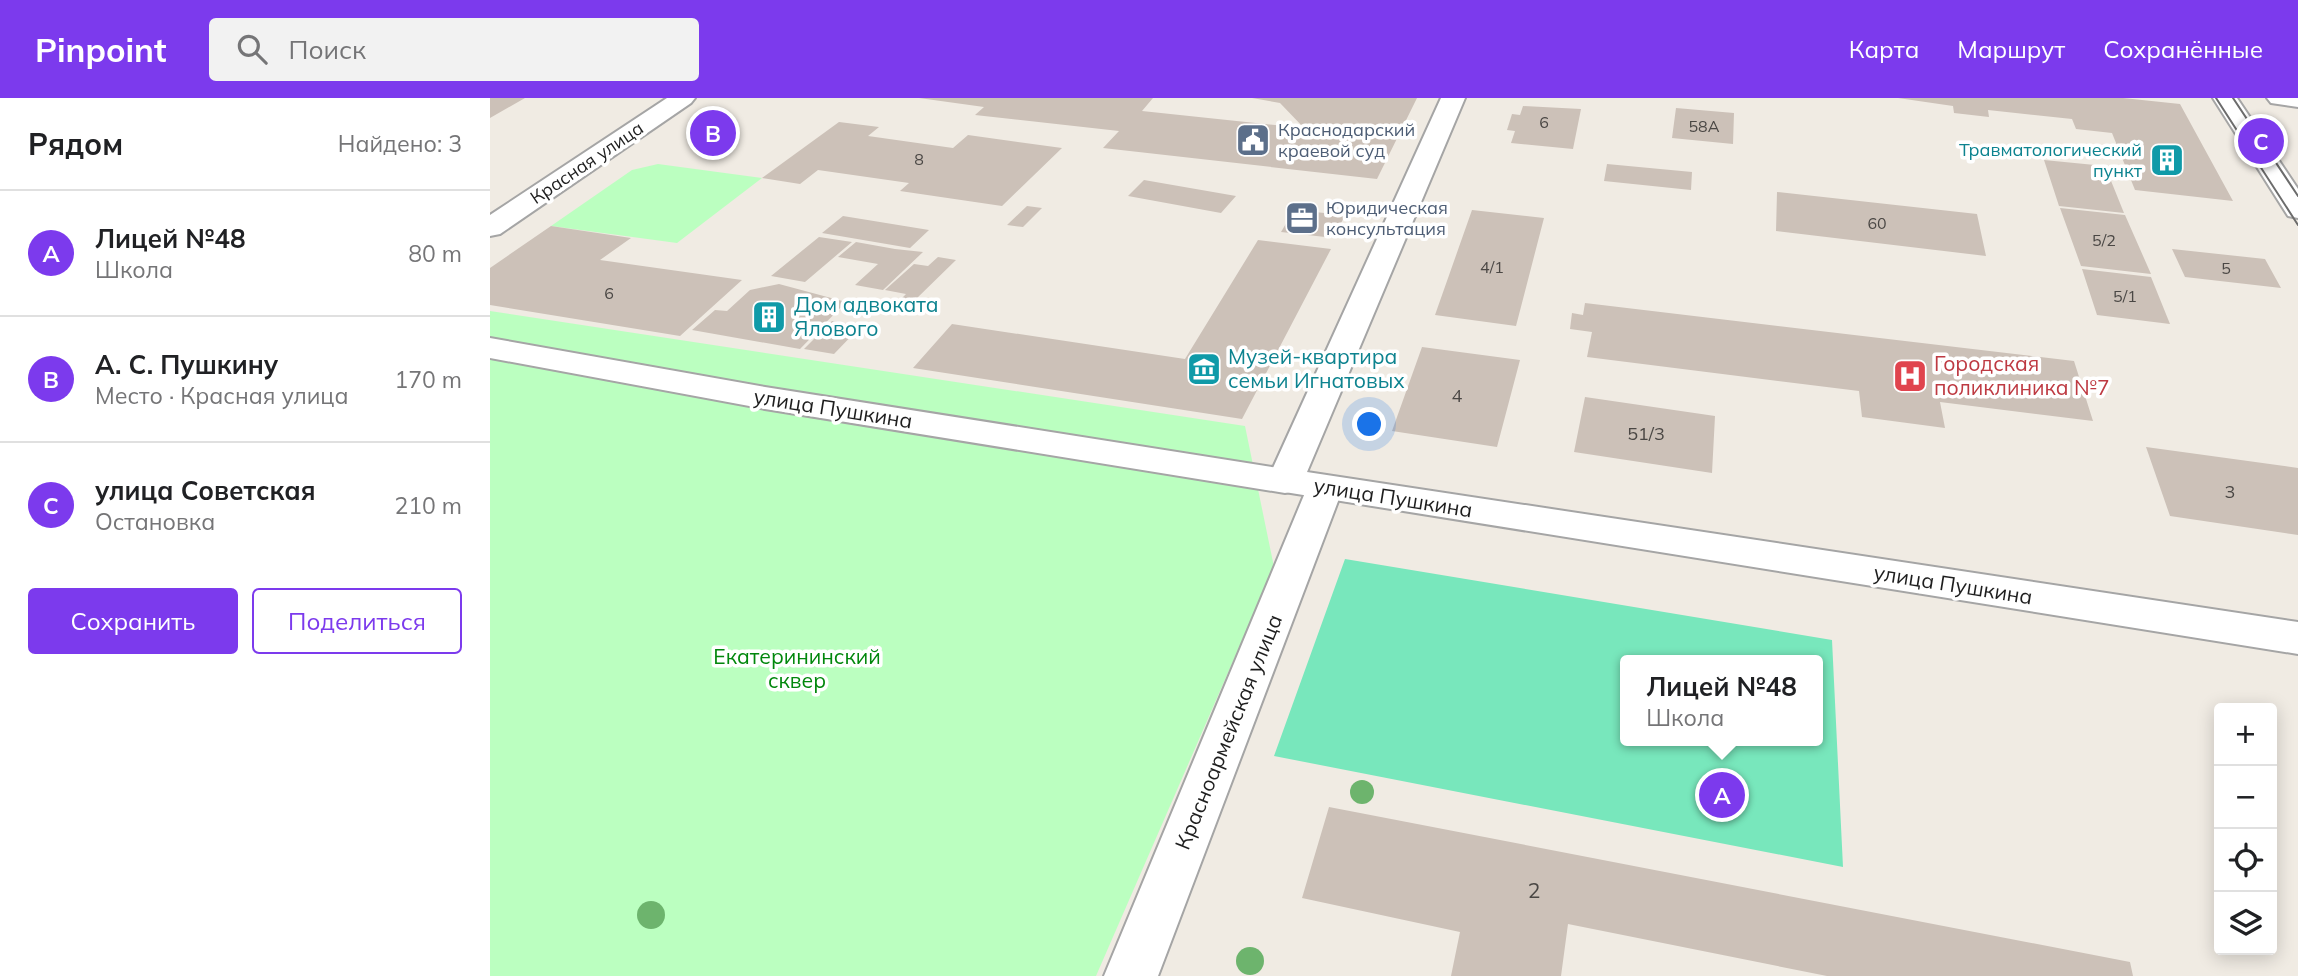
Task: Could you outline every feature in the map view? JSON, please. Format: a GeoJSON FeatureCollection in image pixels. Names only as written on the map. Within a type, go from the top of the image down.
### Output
{"type":"FeatureCollection","features":[{"type":"Feature","properties":{"kind":"street","name":"Красная улица"},"geometry":{"type":"LineString","coordinates":[[490,228],[683,98]]}},
{"type":"Feature","properties":{"kind":"street","name":"Красноармейская улица"},"geometry":{"type":"LineString","coordinates":[[1131,976],[1305,485],[1453,98]]}},
{"type":"Feature","properties":{"kind":"street"},"geometry":{"type":"LineString","coordinates":[[2225,98],[2298,210]]}},
{"type":"Feature","properties":{"kind":"street"},"geometry":{"type":"LineString","coordinates":[[2279,98],[2298,100]]}},
{"type":"Feature","properties":{"kind":"street","name":"улица Пушкина"},"geometry":{"type":"LineString","coordinates":[[490,348],[765,398],[1305,485],[2298,638]]}},
{"type":"Feature","properties":{"kind":"green space"},"geometry":{"type":"Polygon","coordinates":[[[658,164],[762,178],[677,243],[551,226],[632,170],[658,164]]]}},
{"type":"Feature","properties":{"kind":"green space","name":"Екатерининский сквер"},"geometry":{"type":"Polygon","coordinates":[[[490,311],[1245,426],[1274,567],[1096,976],[490,976],[490,311]]]}},
{"type":"Feature","properties":{"kind":"green space"},"geometry":{"type":"Polygon","coordinates":[[[1345,559],[1832,640],[1843,867],[1274,756],[1345,559]]]}},
{"type":"Feature","properties":{"kind":"building"},"geometry":{"type":"Polygon","coordinates":[[[490,98],[525,98],[490,118],[490,98]]]}},
{"type":"Feature","properties":{"kind":"building","name":"Краснодарский краевой суд"},"geometry":{"type":"Polygon","coordinates":[[[919,98],[1153,98],[1142,111],[1304,128],[1280,103],[1252,98],[1417,98],[1377,179],[1103,148],[1119,131],[975,115],[984,107],[919,98]]]}},
{"type":"Feature","properties":{"kind":"building"},"geometry":{"type":"Polygon","coordinates":[[[1898,98],[2123,98],[2180,104],[2233,201],[2135,190],[2112,133],[2076,129],[2072,119],[1988,110],[1989,117],[1954,113],[1953,106],[1898,98]]]}},
{"type":"Feature","properties":{"kind":"building"},"geometry":{"type":"Polygon","coordinates":[[[1523,106],[1581,109],[1573,149],[1511,143],[1515,131],[1507,130],[1512,114],[1520,115],[1523,106]]]}},
{"type":"Feature","properties":{"kind":"building"},"geometry":{"type":"Polygon","coordinates":[[[1676,108],[1734,113],[1733,144],[1672,138],[1676,108]]]}},
{"type":"Feature","properties":{"kind":"building"},"geometry":{"type":"Polygon","coordinates":[[[839,122],[879,127],[868,136],[953,148],[968,135],[1062,148],[1002,206],[900,191],[909,183],[818,170],[800,184],[762,178],[839,122]]]}},
{"type":"Feature","properties":{"kind":"building"},"geometry":{"type":"Polygon","coordinates":[[[2044,160],[2105,166],[2124,213],[2059,206],[2044,160]]]}},
{"type":"Feature","properties":{"kind":"building"},"geometry":{"type":"Polygon","coordinates":[[[1607,164],[1692,172],[1691,190],[1604,181],[1607,164]]]}},
{"type":"Feature","properties":{"kind":"building"},"geometry":{"type":"Polygon","coordinates":[[[1144,180],[1236,196],[1221,213],[1128,196],[1144,180]]]}},
{"type":"Feature","properties":{"kind":"building"},"geometry":{"type":"Polygon","coordinates":[[[1777,192],[1977,214],[1986,256],[1776,231],[1777,192]]]}},
{"type":"Feature","properties":{"kind":"building"},"geometry":{"type":"Polygon","coordinates":[[[1027,206],[1042,208],[1023,227],[1007,225],[1027,206]]]}},
{"type":"Feature","properties":{"kind":"building"},"geometry":{"type":"Polygon","coordinates":[[[2060,208],[2125,215],[2151,274],[2081,266],[2060,208]]]}},
{"type":"Feature","properties":{"kind":"building"},"geometry":{"type":"Polygon","coordinates":[[[1294,210],[1345,215],[1334,238],[1281,232],[1294,210]]]}},
{"type":"Feature","properties":{"kind":"building"},"geometry":{"type":"Polygon","coordinates":[[[1472,210],[1544,218],[1516,326],[1435,315],[1472,210]]]}},
{"type":"Feature","properties":{"kind":"building"},"geometry":{"type":"Polygon","coordinates":[[[843,216],[929,230],[910,248],[822,233],[843,216]]]}},
{"type":"Feature","properties":{"kind":"building"},"geometry":{"type":"Polygon","coordinates":[[[551,226],[631,238],[600,260],[742,280],[680,336],[490,305],[490,268],[551,226]]]}},
{"type":"Feature","properties":{"kind":"building"},"geometry":{"type":"Polygon","coordinates":[[[819,237],[852,242],[805,282],[771,276],[819,237]]]}},
{"type":"Feature","properties":{"kind":"building"},"geometry":{"type":"Polygon","coordinates":[[[1258,240],[1331,249],[1242,419],[913,368],[952,324],[1185,359],[1258,240]]]}},
{"type":"Feature","properties":{"kind":"building"},"geometry":{"type":"Polygon","coordinates":[[[856,242],[923,252],[883,290],[855,285],[878,264],[838,257],[856,242]]]}},
{"type":"Feature","properties":{"kind":"building"},"geometry":{"type":"Polygon","coordinates":[[[2172,249],[2265,259],[2281,288],[2185,277],[2172,249]]]}},
{"type":"Feature","properties":{"kind":"building"},"geometry":{"type":"Polygon","coordinates":[[[938,257],[956,260],[914,301],[901,299],[906,294],[885,290],[914,264],[928,266],[938,257]]]}},
{"type":"Feature","properties":{"kind":"building"},"geometry":{"type":"Polygon","coordinates":[[[2082,269],[2151,277],[2170,324],[2097,315],[2082,269]]]}},
{"type":"Feature","properties":{"kind":"building","name":"Дом адвоката Ялового"},"geometry":{"type":"Polygon","coordinates":[[[779,284],[846,302],[800,349],[692,330],[715,310],[727,311],[750,290],[779,284]]]}},
{"type":"Feature","properties":{"kind":"building","name":"Городская поликлиника №7"},"geometry":{"type":"Polygon","coordinates":[[[1585,303],[2074,361],[2093,421],[1940,402],[1945,428],[1862,417],[1859,391],[1587,357],[1592,332],[1570,329],[1572,313],[1583,315],[1585,303]]]}},
{"type":"Feature","properties":{"kind":"building"},"geometry":{"type":"Polygon","coordinates":[[[832,321],[861,326],[834,354],[804,349],[832,321]]]}},
{"type":"Feature","properties":{"kind":"building"},"geometry":{"type":"Polygon","coordinates":[[[1422,347],[1520,360],[1497,447],[1392,431],[1422,347]]]}},
{"type":"Feature","properties":{"kind":"building"},"geometry":{"type":"Polygon","coordinates":[[[1585,397],[1715,416],[1712,473],[1574,452],[1585,397]]]}},
{"type":"Feature","properties":{"kind":"building"},"geometry":{"type":"Polygon","coordinates":[[[2146,447],[2298,468],[2298,535],[2170,516],[2146,447]]]}},
{"type":"Feature","properties":{"kind":"building"},"geometry":{"type":"Polygon","coordinates":[[[1329,807],[2130,962],[2133,976],[1827,976],[1568,924],[1561,976],[1451,976],[1460,932],[1302,898],[1329,807]]]}},
{"type":"Feature","properties":{"kind":"tram line"},"geometry":{"type":"LineString","coordinates":[[2216,98],[2298,225]]}},
{"type":"Feature","properties":{"kind":"tram line"},"geometry":{"type":"LineString","coordinates":[[2233,98],[2298,196]]}},
{"type":"Feature","properties":{"kind":"place","name":"А. С. Пушкину"},"geometry":{"type":"Point","coordinates":[713,133]}},
{"type":"Feature","properties":{"kind":"place","name":"Краснодарский краевой суд"},"geometry":{"type":"Point","coordinates":[1253,140]}},
{"type":"Feature","properties":{"kind":"place","name":"улица Советская"},"geometry":{"type":"Point","coordinates":[2261,141]}},
{"type":"Feature","properties":{"kind":"place","name":"Травматологический пункт"},"geometry":{"type":"Point","coordinates":[2167,160]}},
{"type":"Feature","properties":{"kind":"place","name":"Юридическая консультация"},"geometry":{"type":"Point","coordinates":[1302,218]}},
{"type":"Feature","properties":{"kind":"place","name":"Дом адвоката Ялового"},"geometry":{"type":"Point","coordinates":[769,317]}},
{"type":"Feature","properties":{"kind":"place","name":"Музей-квартира семьи Игнатовых"},"geometry":{"type":"Point","coordinates":[1204,369]}},
{"type":"Feature","properties":{"kind":"place","name":"Городская поликлиника №7"},"geometry":{"type":"Point","coordinates":[1910,376]}},
{"type":"Feature","properties":{"kind":"place","name":"Лицей №48"},"geometry":{"type":"Point","coordinates":[1722,795]}}]}
